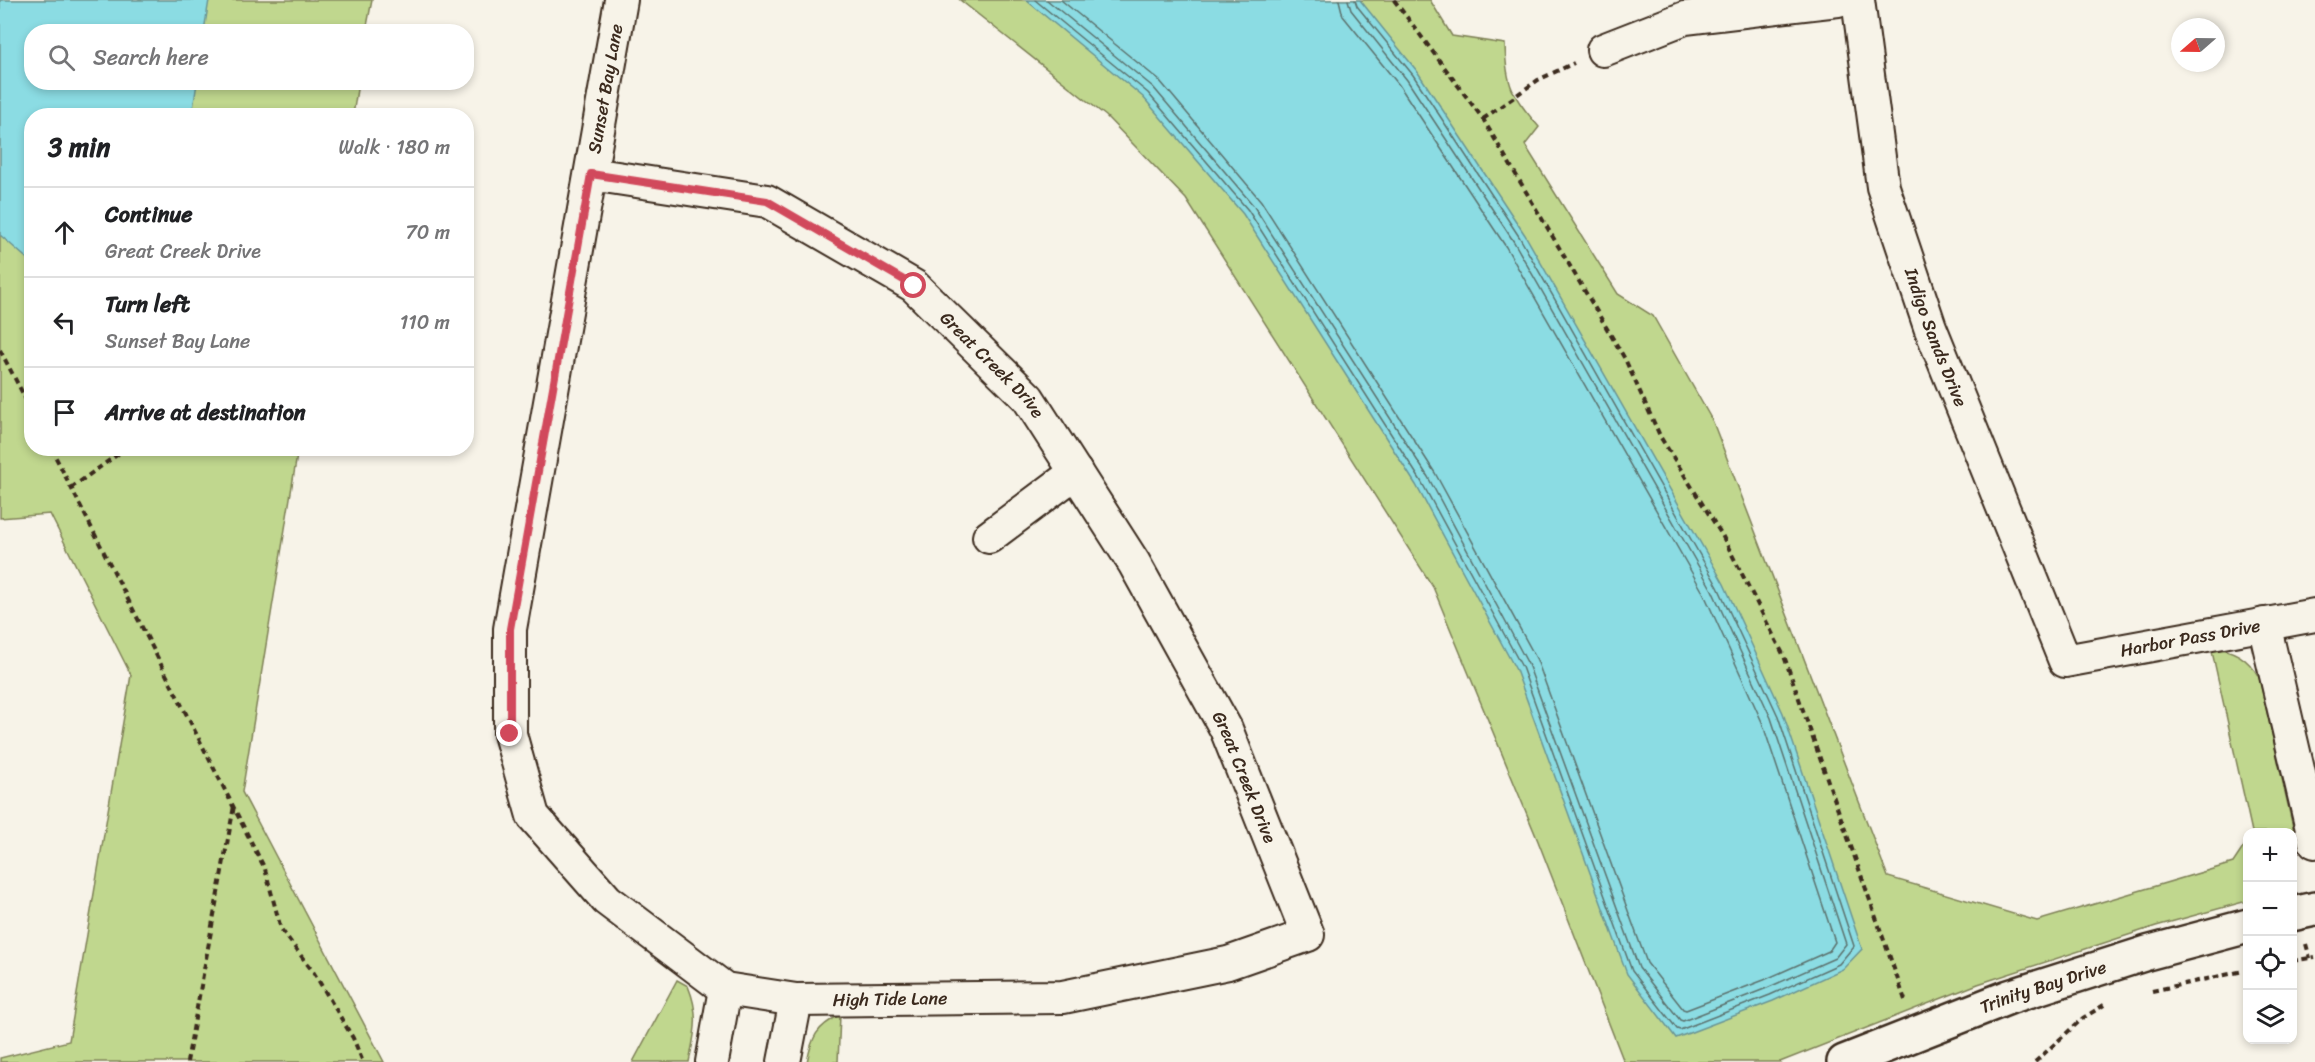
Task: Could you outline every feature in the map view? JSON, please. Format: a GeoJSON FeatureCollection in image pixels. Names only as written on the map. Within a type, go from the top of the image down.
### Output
{"type":"FeatureCollection","features":[{"type":"Feature","properties":{"kind":"street","name":"Sunset Bay Lane"},"geometry":{"type":"LineString","coordinates":[[533,816],[510,734],[510,629],[621,0]]}},
{"type":"Feature","properties":{"kind":"street"},"geometry":{"type":"LineString","coordinates":[[1603,50],[1685,18],[1838,0]]}},
{"type":"Feature","properties":{"kind":"street","name":"Indigo Sands Drive"},"geometry":{"type":"LineString","coordinates":[[1858,0],[1884,187],[1930,327],[2065,661]]}},
{"type":"Feature","properties":{"kind":"street","name":"Great Creek Drive"},"geometry":{"type":"LineString","coordinates":[[591,174],[767,201],[914,286],[1028,398],[1134,563],[1226,729],[1308,935]]}},
{"type":"Feature","properties":{"kind":"street"},"geometry":{"type":"LineString","coordinates":[[989,537],[1076,472]]}},
{"type":"Feature","properties":{"kind":"street","name":"Harbor Pass Drive"},"geometry":{"type":"LineString","coordinates":[[2065,661],[2315,615]]}},
{"type":"Feature","properties":{"kind":"street"},"geometry":{"type":"LineString","coordinates":[[2264,624],[2315,842]]}},
{"type":"Feature","properties":{"kind":"street","name":"High Tide Lane"},"geometry":{"type":"LineString","coordinates":[[533,816],[607,900],[725,989],[796,1000],[1063,997],[1228,963],[1308,935]]}},
{"type":"Feature","properties":{"kind":"street"},"geometry":{"type":"LineString","coordinates":[[2297,913],[2315,909]]}},
{"type":"Feature","properties":{"kind":"street","name":"Trinity Bay Drive"},"geometry":{"type":"LineString","coordinates":[[1844,1062],[2009,997],[2147,952],[2243,927]]}},
{"type":"Feature","properties":{"kind":"street"},"geometry":{"type":"LineString","coordinates":[[712,1062],[725,989]]}},
{"type":"Feature","properties":{"kind":"street"},"geometry":{"type":"LineString","coordinates":[[784,1062],[796,1000]]}},
{"type":"Feature","properties":{"kind":"path"},"geometry":{"type":"LineString","coordinates":[[1394,0],[1483,119],[1625,358],[1661,438],[1722,536],[1784,656],[1907,1007]]}},
{"type":"Feature","properties":{"kind":"path"},"geometry":{"type":"LineString","coordinates":[[1483,119],[1538,80],[1603,50]]}},
{"type":"Feature","properties":{"kind":"path"},"geometry":{"type":"LineString","coordinates":[[0,350],[24,396]]}},
{"type":"Feature","properties":{"kind":"path"},"geometry":{"type":"LineString","coordinates":[[55,456],[265,869],[281,929],[314,973],[353,1038],[363,1062]]}},
{"type":"Feature","properties":{"kind":"path"},"geometry":{"type":"LineString","coordinates":[[71,488],[115,456]]}},
{"type":"Feature","properties":{"kind":"path"},"geometry":{"type":"LineString","coordinates":[[187,1062],[234,806]]}},
{"type":"Feature","properties":{"kind":"path"},"geometry":{"type":"LineString","coordinates":[[2297,960],[2315,957]]}},
{"type":"Feature","properties":{"kind":"path"},"geometry":{"type":"LineString","coordinates":[[2148,992],[2243,971]]}},
{"type":"Feature","properties":{"kind":"path"},"geometry":{"type":"LineString","coordinates":[[2035,1062],[2083,1018],[2108,1003]]}},
{"type":"Feature","properties":{"kind":"green space"},"geometry":{"type":"Polygon","coordinates":[[[0,0],[372,0],[367,24],[24,24],[24,90],[357,90],[354,108],[24,108],[24,456],[297,456],[242,792],[384,1062],[0,1062],[0,1058],[69,1041],[131,675],[50,514],[0,518],[0,0]]]}},
{"type":"Feature","properties":{"kind":"green space"},"geometry":{"type":"Polygon","coordinates":[[[960,0],[1430,0],[1452,36],[1505,44],[1507,70],[1512,90],[1522,107],[1539,127],[1525,145],[1618,294],[1653,316],[1713,422],[1888,877],[2037,921],[2233,863],[2243,848],[2243,902],[2156,926],[1978,984],[1780,1062],[1624,1062],[1538,841],[1433,587],[1186,199],[1106,116],[960,0]]]}},
{"type":"Feature","properties":{"kind":"green space"},"geometry":{"type":"Polygon","coordinates":[[[2211,647],[2227,650],[2239,656],[2250,664],[2259,677],[2293,828],[2251,828],[2211,647]]]}},
{"type":"Feature","properties":{"kind":"green space"},"geometry":{"type":"Polygon","coordinates":[[[677,980],[688,986],[694,1006],[694,1032],[689,1062],[633,1062],[677,980]]]}},
{"type":"Feature","properties":{"kind":"green space"},"geometry":{"type":"Polygon","coordinates":[[[840,1015],[838,1062],[807,1062],[816,1034],[825,1024],[840,1015]]]}},
{"type":"Feature","properties":{"kind":"water"},"geometry":{"type":"Polygon","coordinates":[[[0,0],[209,0],[205,24],[24,24],[24,90],[196,90],[193,108],[24,108],[24,256],[0,235],[0,0]]]}},
{"type":"Feature","properties":{"kind":"water"},"geometry":{"type":"Polygon","coordinates":[[[1026,0],[1360,0],[1417,71],[1525,235],[1724,584],[1783,713],[1862,949],[1843,969],[1773,1001],[1676,1038],[1627,974],[1516,670],[1416,485],[1243,214],[1143,97],[1026,0]]]}},
{"type":"Feature","properties":{"kind":"route"},"geometry":{"type":"LineString","coordinates":[[510,734],[510,629],[591,174],[767,201],[914,286]]}}]}
